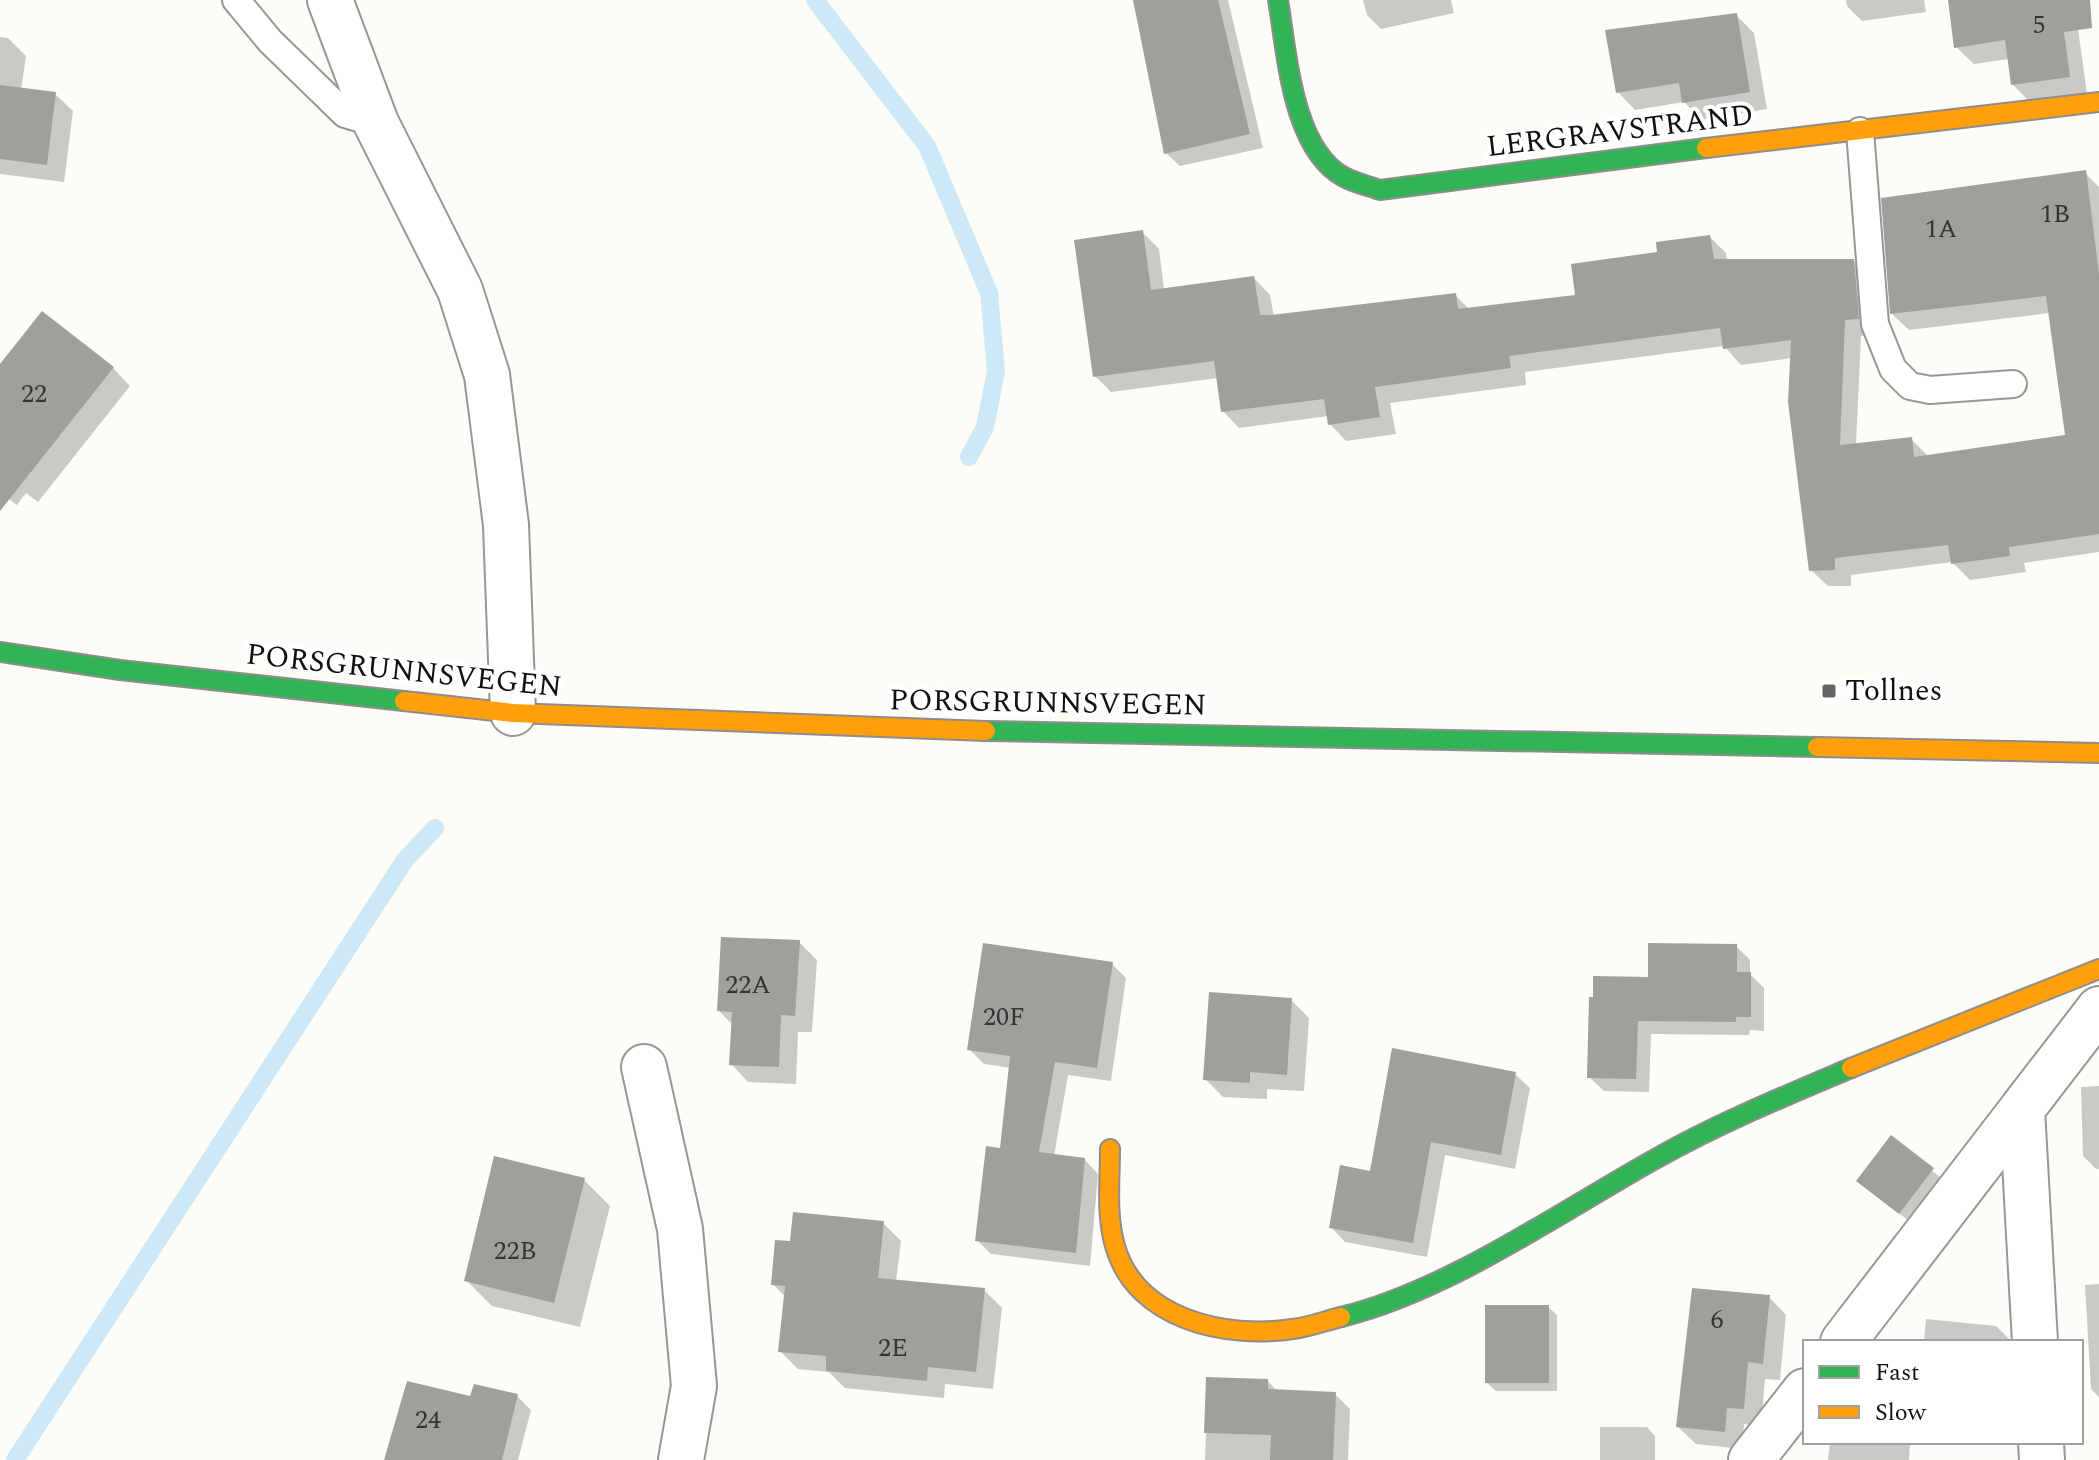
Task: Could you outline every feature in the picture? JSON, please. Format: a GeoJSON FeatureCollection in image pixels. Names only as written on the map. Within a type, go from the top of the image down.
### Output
{"type":"FeatureCollection","features":[{"type":"Feature","properties":{"kind":"main road","name":"LERGRAVSTRAND"},"geometry":{"type":"LineString","coordinates":[[1278,0],[1295,103],[1318,154],[1343,177],[1380,190],[1536,168],[2099,102]]}},
{"type":"Feature","properties":{"kind":"main road","name":"PORSGRUNNSVEGEN"},"geometry":{"type":"LineString","coordinates":[[0,652],[120,670],[513,713],[900,729],[2099,753]]}},
{"type":"Feature","properties":{"kind":"main road"},"geometry":{"type":"LineString","coordinates":[[1110,1149],[1109,1213],[1120,1261],[1147,1301],[1188,1320],[1242,1332],[1294,1328],[1350,1316],[1432,1283],[1707,1132],[1906,1045],[2099,969]]}},
{"type":"Feature","properties":{"kind":"street"},"geometry":{"type":"LineString","coordinates":[[330,0],[376,123],[460,290],[487,375],[506,525],[513,713]]}},
{"type":"Feature","properties":{"kind":"street"},"geometry":{"type":"LineString","coordinates":[[1845,1340],[2099,1009]]}},
{"type":"Feature","properties":{"kind":"street"},"geometry":{"type":"LineString","coordinates":[[644,1067],[680,1229],[694,1386],[681,1460]]}},
{"type":"Feature","properties":{"kind":"street"},"geometry":{"type":"LineString","coordinates":[[2022,1109],[2035,1340]]}},
{"type":"Feature","properties":{"kind":"street"},"geometry":{"type":"LineString","coordinates":[[1751,1460],[1803,1394]]}},
{"type":"Feature","properties":{"kind":"lane"},"geometry":{"type":"LineString","coordinates":[[236,0],[270,41],[345,114],[376,123]]}},
{"type":"Feature","properties":{"kind":"lane"},"geometry":{"type":"LineString","coordinates":[[1860,131],[1875,324],[1893,369],[1910,386],[1930,390],[2013,384]]}},
{"type":"Feature","properties":{"kind":"building"},"geometry":{"type":"Polygon","coordinates":[[[1133,0],[1218,0],[1250,134],[1164,154],[1133,0]]]}},
{"type":"Feature","properties":{"kind":"building"},"geometry":{"type":"Polygon","coordinates":[[[1948,0],[2090,0],[2092,28],[2064,32],[2070,77],[2011,85],[2005,40],[1954,48],[1948,0]]]}},
{"type":"Feature","properties":{"kind":"building"},"geometry":{"type":"Polygon","coordinates":[[[1737,13],[1750,92],[1682,103],[1679,83],[1616,93],[1605,30],[1737,13]]]}},
{"type":"Feature","properties":{"kind":"building"},"geometry":{"type":"Polygon","coordinates":[[[0,85],[56,92],[47,165],[0,159],[0,85]]]}},
{"type":"Feature","properties":{"kind":"building"},"geometry":{"type":"Polygon","coordinates":[[[2086,170],[2099,274],[2099,534],[2009,547],[2010,556],[1951,564],[1948,545],[1835,558],[1835,570],[1809,571],[1788,402],[1791,340],[1723,349],[1720,328],[1509,356],[1511,368],[1375,387],[1380,417],[1328,425],[1324,399],[1221,412],[1214,361],[1093,377],[1074,240],[1143,230],[1151,290],[1254,276],[1260,315],[1456,293],[1458,309],[1575,295],[1571,264],[1657,252],[1656,242],[1710,235],[1714,259],[1854,259],[1859,319],[1845,320],[1840,445],[1912,437],[1914,457],[2065,435],[2046,296],[1890,314],[1881,198],[2086,170]]]}},
{"type":"Feature","properties":{"kind":"building"},"geometry":{"type":"Polygon","coordinates":[[[42,311],[114,367],[0,511],[0,364],[42,311]]]}},
{"type":"Feature","properties":{"kind":"building"},"geometry":{"type":"Polygon","coordinates":[[[721,937],[800,940],[795,1016],[781,1015],[779,1067],[729,1065],[732,1012],[717,1011],[721,937]]]}},
{"type":"Feature","properties":{"kind":"building"},"geometry":{"type":"Polygon","coordinates":[[[983,943],[1113,962],[1097,1068],[1055,1062],[1039,1152],[1085,1158],[1076,1253],[975,1241],[986,1146],[1000,1148],[1010,1056],[967,1050],[983,943]]]}},
{"type":"Feature","properties":{"kind":"building"},"geometry":{"type":"Polygon","coordinates":[[[1648,943],[1737,944],[1737,972],[1751,972],[1751,1017],[1736,1017],[1736,1022],[1638,1021],[1636,1079],[1587,1078],[1589,997],[1593,997],[1593,976],[1648,977],[1648,943]]]}},
{"type":"Feature","properties":{"kind":"building"},"geometry":{"type":"Polygon","coordinates":[[[1209,992],[1292,998],[1287,1075],[1250,1072],[1250,1083],[1203,1080],[1209,992]]]}},
{"type":"Feature","properties":{"kind":"building"},"geometry":{"type":"Polygon","coordinates":[[[1392,1048],[1516,1072],[1501,1155],[1431,1142],[1413,1243],[1329,1228],[1340,1165],[1370,1171],[1392,1048]]]}},
{"type":"Feature","properties":{"kind":"building"},"geometry":{"type":"Polygon","coordinates":[[[1891,1135],[1934,1168],[1899,1214],[1856,1181],[1891,1135]]]}},
{"type":"Feature","properties":{"kind":"building"},"geometry":{"type":"Polygon","coordinates":[[[494,1156],[585,1178],[554,1303],[464,1281],[494,1156]]]}},
{"type":"Feature","properties":{"kind":"building"},"geometry":{"type":"Polygon","coordinates":[[[793,1212],[884,1221],[878,1278],[985,1288],[976,1372],[928,1367],[927,1381],[826,1371],[826,1356],[778,1352],[785,1286],[771,1285],[775,1240],[790,1241],[793,1212]]]}},
{"type":"Feature","properties":{"kind":"building"},"geometry":{"type":"Polygon","coordinates":[[[1692,1288],[1770,1295],[1763,1364],[1748,1362],[1744,1409],[1727,1408],[1725,1432],[1676,1427],[1692,1288]]]}},
{"type":"Feature","properties":{"kind":"building"},"geometry":{"type":"Polygon","coordinates":[[[1485,1305],[1549,1305],[1549,1383],[1485,1383],[1485,1305]]]}},
{"type":"Feature","properties":{"kind":"building"},"geometry":{"type":"Polygon","coordinates":[[[1206,1377],[1268,1379],[1268,1389],[1336,1392],[1333,1460],[1270,1460],[1271,1435],[1204,1433],[1206,1377]]]}},
{"type":"Feature","properties":{"kind":"building"},"geometry":{"type":"Polygon","coordinates":[[[407,1381],[470,1396],[474,1384],[518,1394],[502,1460],[384,1460],[407,1381]]]}},
{"type":"Feature","properties":{"kind":"waterway"},"geometry":{"type":"LineString","coordinates":[[815,0],[927,146],[989,293],[996,371],[985,427],[969,457]]}},
{"type":"Feature","properties":{"kind":"waterway"},"geometry":{"type":"LineString","coordinates":[[15,1460],[405,860],[435,828]]}},
{"type":"Feature","properties":{"kind":"traffic: fast"},"geometry":{"type":"LineString","coordinates":[[1278,0],[1289,72],[1303,123],[1313,145],[1327,164],[1357,183],[1380,190],[1706,148]]}},
{"type":"Feature","properties":{"kind":"traffic: fast"},"geometry":{"type":"LineString","coordinates":[[0,652],[120,670],[404,701]]}},
{"type":"Feature","properties":{"kind":"traffic: fast"},"geometry":{"type":"LineString","coordinates":[[986,731],[1817,747]]}},
{"type":"Feature","properties":{"kind":"traffic: fast"},"geometry":{"type":"LineString","coordinates":[[1341,1317],[1381,1305],[1462,1270],[1680,1145],[1851,1068]]}},
{"type":"Feature","properties":{"kind":"traffic: slow"},"geometry":{"type":"LineString","coordinates":[[1706,148],[2099,102]]}},
{"type":"Feature","properties":{"kind":"traffic: slow"},"geometry":{"type":"LineString","coordinates":[[404,701],[513,713],[986,731]]}},
{"type":"Feature","properties":{"kind":"traffic: slow"},"geometry":{"type":"LineString","coordinates":[[1817,747],[2099,753]]}},
{"type":"Feature","properties":{"kind":"traffic: slow"},"geometry":{"type":"LineString","coordinates":[[1851,1068],[2099,969]]}},
{"type":"Feature","properties":{"kind":"traffic: slow"},"geometry":{"type":"LineString","coordinates":[[1110,1149],[1109,1210],[1112,1234],[1126,1271],[1142,1292],[1187,1319],[1240,1331],[1293,1329],[1341,1317]]}},
{"type":"Feature","properties":{"kind":"place","name":"Tollnes"},"geometry":{"type":"Point","coordinates":[1829,691]}}]}
